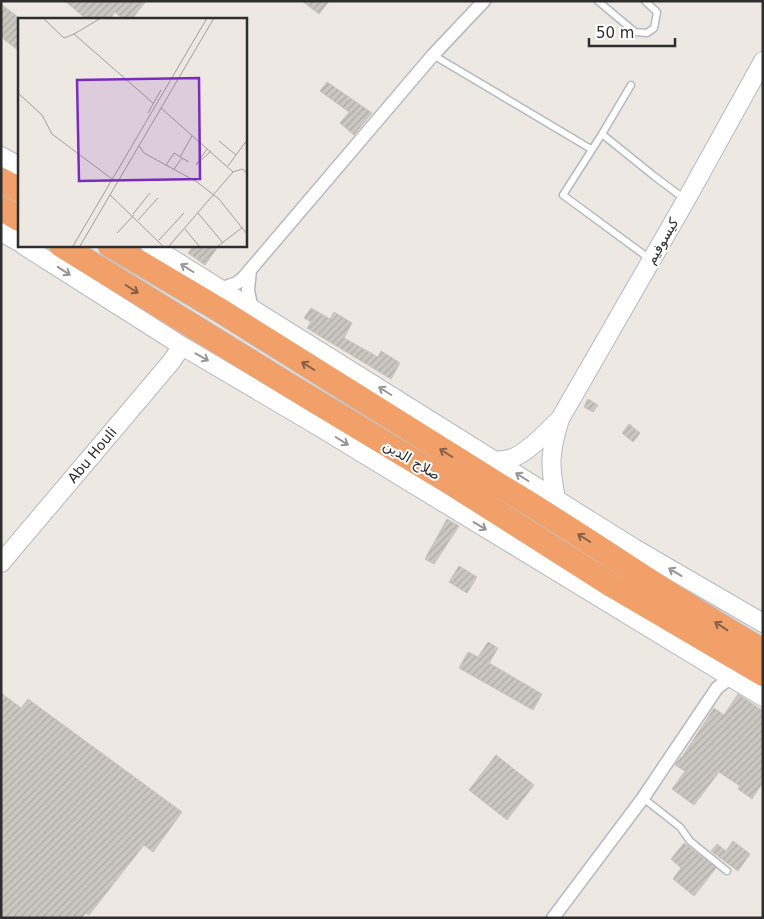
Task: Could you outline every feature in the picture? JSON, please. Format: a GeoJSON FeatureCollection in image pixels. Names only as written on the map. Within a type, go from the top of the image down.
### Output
{"type":"FeatureCollection","features":[{"type":"Feature","properties":{"kind":"highway"},"geometry":{"type":"LineString","coordinates":[[1,180],[18,189]]}},
{"type":"Feature","properties":{"kind":"highway"},"geometry":{"type":"LineString","coordinates":[[1,208],[18,218]]}},
{"type":"Feature","properties":{"kind":"highway","name":"صلاح الدين"},"geometry":{"type":"LineString","coordinates":[[63,246],[454,485],[613,586],[760,665]]}},
{"type":"Feature","properties":{"kind":"highway","name":"صلاح الدين"},"geometry":{"type":"LineString","coordinates":[[112,246],[218,309],[489,480],[539,509],[728,631],[760,665]]}},
{"type":"Feature","properties":{"kind":"main road","name":"كيسوفيم"},"geometry":{"type":"LineString","coordinates":[[556,498],[550,464],[552,444],[560,419],[652,260],[763,61]]}},
{"type":"Feature","properties":{"kind":"main road"},"geometry":{"type":"LineString","coordinates":[[1,156],[18,165]]}},
{"type":"Feature","properties":{"kind":"main road"},"geometry":{"type":"LineString","coordinates":[[1,232],[18,241]]}},
{"type":"Feature","properties":{"kind":"main road"},"geometry":{"type":"LineString","coordinates":[[25,246],[182,346],[763,696]]}},
{"type":"Feature","properties":{"kind":"main road"},"geometry":{"type":"LineString","coordinates":[[152,246],[642,553],[763,623]]}},
{"type":"Feature","properties":{"kind":"main road","name":"Abu Houli"},"geometry":{"type":"LineString","coordinates":[[1,563],[182,346]]}},
{"type":"Feature","properties":{"kind":"main road","name":"كيسوفيم"},"geometry":{"type":"LineString","coordinates":[[496,461],[518,455],[560,419]]}},
{"type":"Feature","properties":{"kind":"street"},"geometry":{"type":"LineString","coordinates":[[220,289],[237,283],[250,270],[433,55],[484,1]]}},
{"type":"Feature","properties":{"kind":"street"},"geometry":{"type":"LineString","coordinates":[[250,270],[248,290],[252,310]]}},
{"type":"Feature","properties":{"kind":"street"},"geometry":{"type":"LineString","coordinates":[[553,918],[643,798],[717,688],[730,677],[760,665]]}},
{"type":"Feature","properties":{"kind":"lane"},"geometry":{"type":"LineString","coordinates":[[598,1],[635,32],[647,33],[654,28],[657,12],[645,1]]}},
{"type":"Feature","properties":{"kind":"lane"},"geometry":{"type":"LineString","coordinates":[[433,55],[591,149]]}},
{"type":"Feature","properties":{"kind":"lane"},"geometry":{"type":"LineString","coordinates":[[631,85],[562,195],[652,260]]}},
{"type":"Feature","properties":{"kind":"lane"},"geometry":{"type":"LineString","coordinates":[[602,134],[686,200]]}},
{"type":"Feature","properties":{"kind":"lane"},"geometry":{"type":"LineString","coordinates":[[643,798],[680,828],[690,841],[727,871]]}},
{"type":"Feature","properties":{"kind":"building"},"geometry":{"type":"Polygon","coordinates":[[[65,1],[146,1],[133,18],[122,18],[115,12],[111,18],[85,18],[65,1]]]}},
{"type":"Feature","properties":{"kind":"building"},"geometry":{"type":"Polygon","coordinates":[[[302,1],[329,1],[319,14],[302,1]]]}},
{"type":"Feature","properties":{"kind":"building"},"geometry":{"type":"Polygon","coordinates":[[[1,4],[19,18],[18,50],[1,37],[1,4]]]}},
{"type":"Feature","properties":{"kind":"building"},"geometry":{"type":"Polygon","coordinates":[[[327,82],[372,113],[354,135],[340,123],[349,112],[320,91],[327,82]]]}},
{"type":"Feature","properties":{"kind":"building"},"geometry":{"type":"Polygon","coordinates":[[[193,246],[218,246],[205,265],[188,253],[193,246]]]}},
{"type":"Feature","properties":{"kind":"building"},"geometry":{"type":"Polygon","coordinates":[[[311,308],[330,319],[334,312],[352,323],[344,338],[378,357],[381,351],[400,363],[391,379],[307,328],[311,322],[304,318],[311,308]]]}},
{"type":"Feature","properties":{"kind":"building"},"geometry":{"type":"Polygon","coordinates":[[[588,399],[598,405],[593,412],[584,407],[588,399]]]}},
{"type":"Feature","properties":{"kind":"building"},"geometry":{"type":"Polygon","coordinates":[[[629,424],[640,433],[633,442],[622,433],[629,424]]]}},
{"type":"Feature","properties":{"kind":"building"},"geometry":{"type":"Polygon","coordinates":[[[447,519],[459,526],[434,564],[425,559],[447,519]]]}},
{"type":"Feature","properties":{"kind":"building"},"geometry":{"type":"Polygon","coordinates":[[[459,566],[477,577],[467,593],[449,582],[459,566]]]}},
{"type":"Feature","properties":{"kind":"building"},"geometry":{"type":"Polygon","coordinates":[[[488,642],[498,648],[489,663],[542,694],[533,710],[459,668],[468,652],[478,657],[488,642]]]}},
{"type":"Feature","properties":{"kind":"building"},"geometry":{"type":"Polygon","coordinates":[[[1,693],[21,708],[28,699],[182,812],[153,852],[144,845],[89,915],[86,913],[81,918],[1,918],[1,693]]]}},
{"type":"Feature","properties":{"kind":"building"},"geometry":{"type":"Polygon","coordinates":[[[738,694],[763,711],[763,782],[752,799],[738,789],[740,786],[719,772],[694,805],[672,789],[685,771],[675,765],[714,708],[724,715],[738,694]]]}},
{"type":"Feature","properties":{"kind":"building"},"geometry":{"type":"Polygon","coordinates":[[[496,755],[534,785],[507,820],[469,790],[496,755]]]}},
{"type":"Feature","properties":{"kind":"building"},"geometry":{"type":"Polygon","coordinates":[[[733,841],[750,854],[738,871],[711,851],[717,844],[726,851],[733,841]]]}},
{"type":"Feature","properties":{"kind":"building"},"geometry":{"type":"Polygon","coordinates":[[[684,843],[716,868],[694,896],[673,879],[681,868],[671,859],[684,843]]]}}]}
